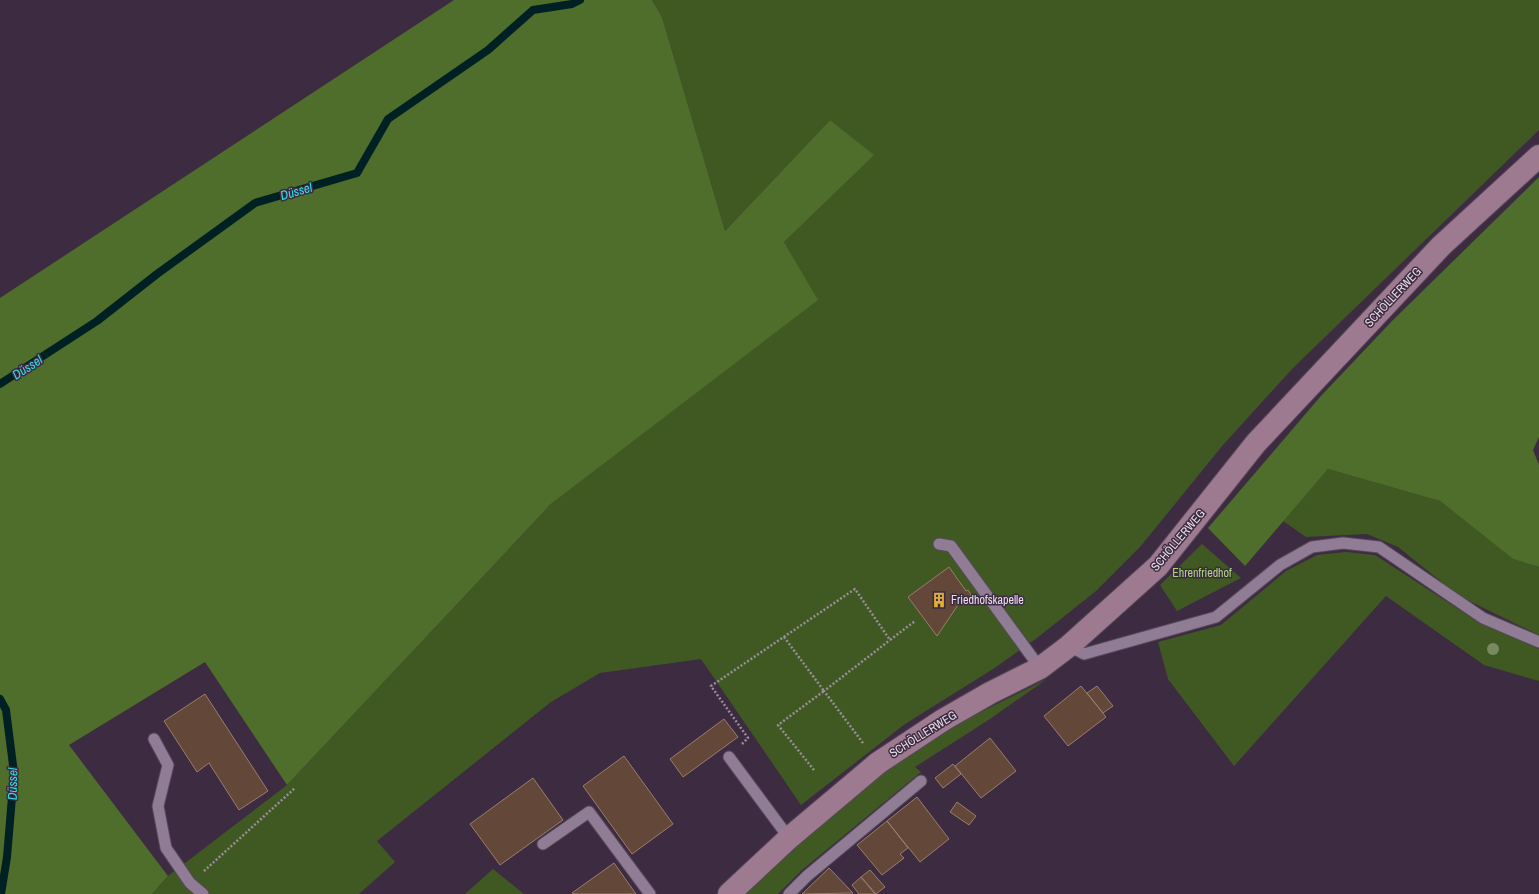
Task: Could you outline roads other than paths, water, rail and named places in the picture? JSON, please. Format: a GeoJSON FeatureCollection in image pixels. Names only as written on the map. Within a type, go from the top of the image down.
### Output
{"type":"FeatureCollection","features":[{"type":"Feature","properties":{"kind":"street","name":"SCHÖLLERWEG"},"geometry":{"type":"LineString","coordinates":[[729,894],[788,838],[878,763],[943,720],[1040,668],[1069,646],[1158,566],[1256,443],[1441,246],[1539,156]]}},
{"type":"Feature","properties":{"kind":"lane"},"geometry":{"type":"LineString","coordinates":[[1069,646],[1084,654],[1216,617],[1280,565],[1312,547],[1343,543],[1379,547],[1483,618],[1539,642]]}},
{"type":"Feature","properties":{"kind":"lane"},"geometry":{"type":"LineString","coordinates":[[940,544],[950,546],[1040,668]]}},
{"type":"Feature","properties":{"kind":"lane"},"geometry":{"type":"LineString","coordinates":[[154,739],[168,765],[158,806],[166,848],[190,883],[203,894]]}},
{"type":"Feature","properties":{"kind":"lane"},"geometry":{"type":"LineString","coordinates":[[729,757],[788,838]]}},
{"type":"Feature","properties":{"kind":"lane"},"geometry":{"type":"LineString","coordinates":[[789,894],[807,876],[921,781]]}},
{"type":"Feature","properties":{"kind":"lane"},"geometry":{"type":"LineString","coordinates":[[542,844],[589,812],[650,894]]}},
{"type":"Feature","properties":{"kind":"waterway","name":"Düssel"},"geometry":{"type":"LineString","coordinates":[[0,384],[97,321],[157,274],[255,203],[357,173],[388,119],[488,50],[533,10],[572,4],[580,0]]}},
{"type":"Feature","properties":{"kind":"waterway","name":"Düssel"},"geometry":{"type":"LineString","coordinates":[[0,699],[6,710],[14,773],[7,857],[1,894]]}},
{"type":"Feature","properties":{"kind":"place","name":"Friedhofskapelle"},"geometry":{"type":"Point","coordinates":[939,600]}},
{"type":"Feature","properties":{"kind":"park label","name":"Ehrenfriedhof"},"geometry":{"type":"Point","coordinates":[1202,573]}}]}
